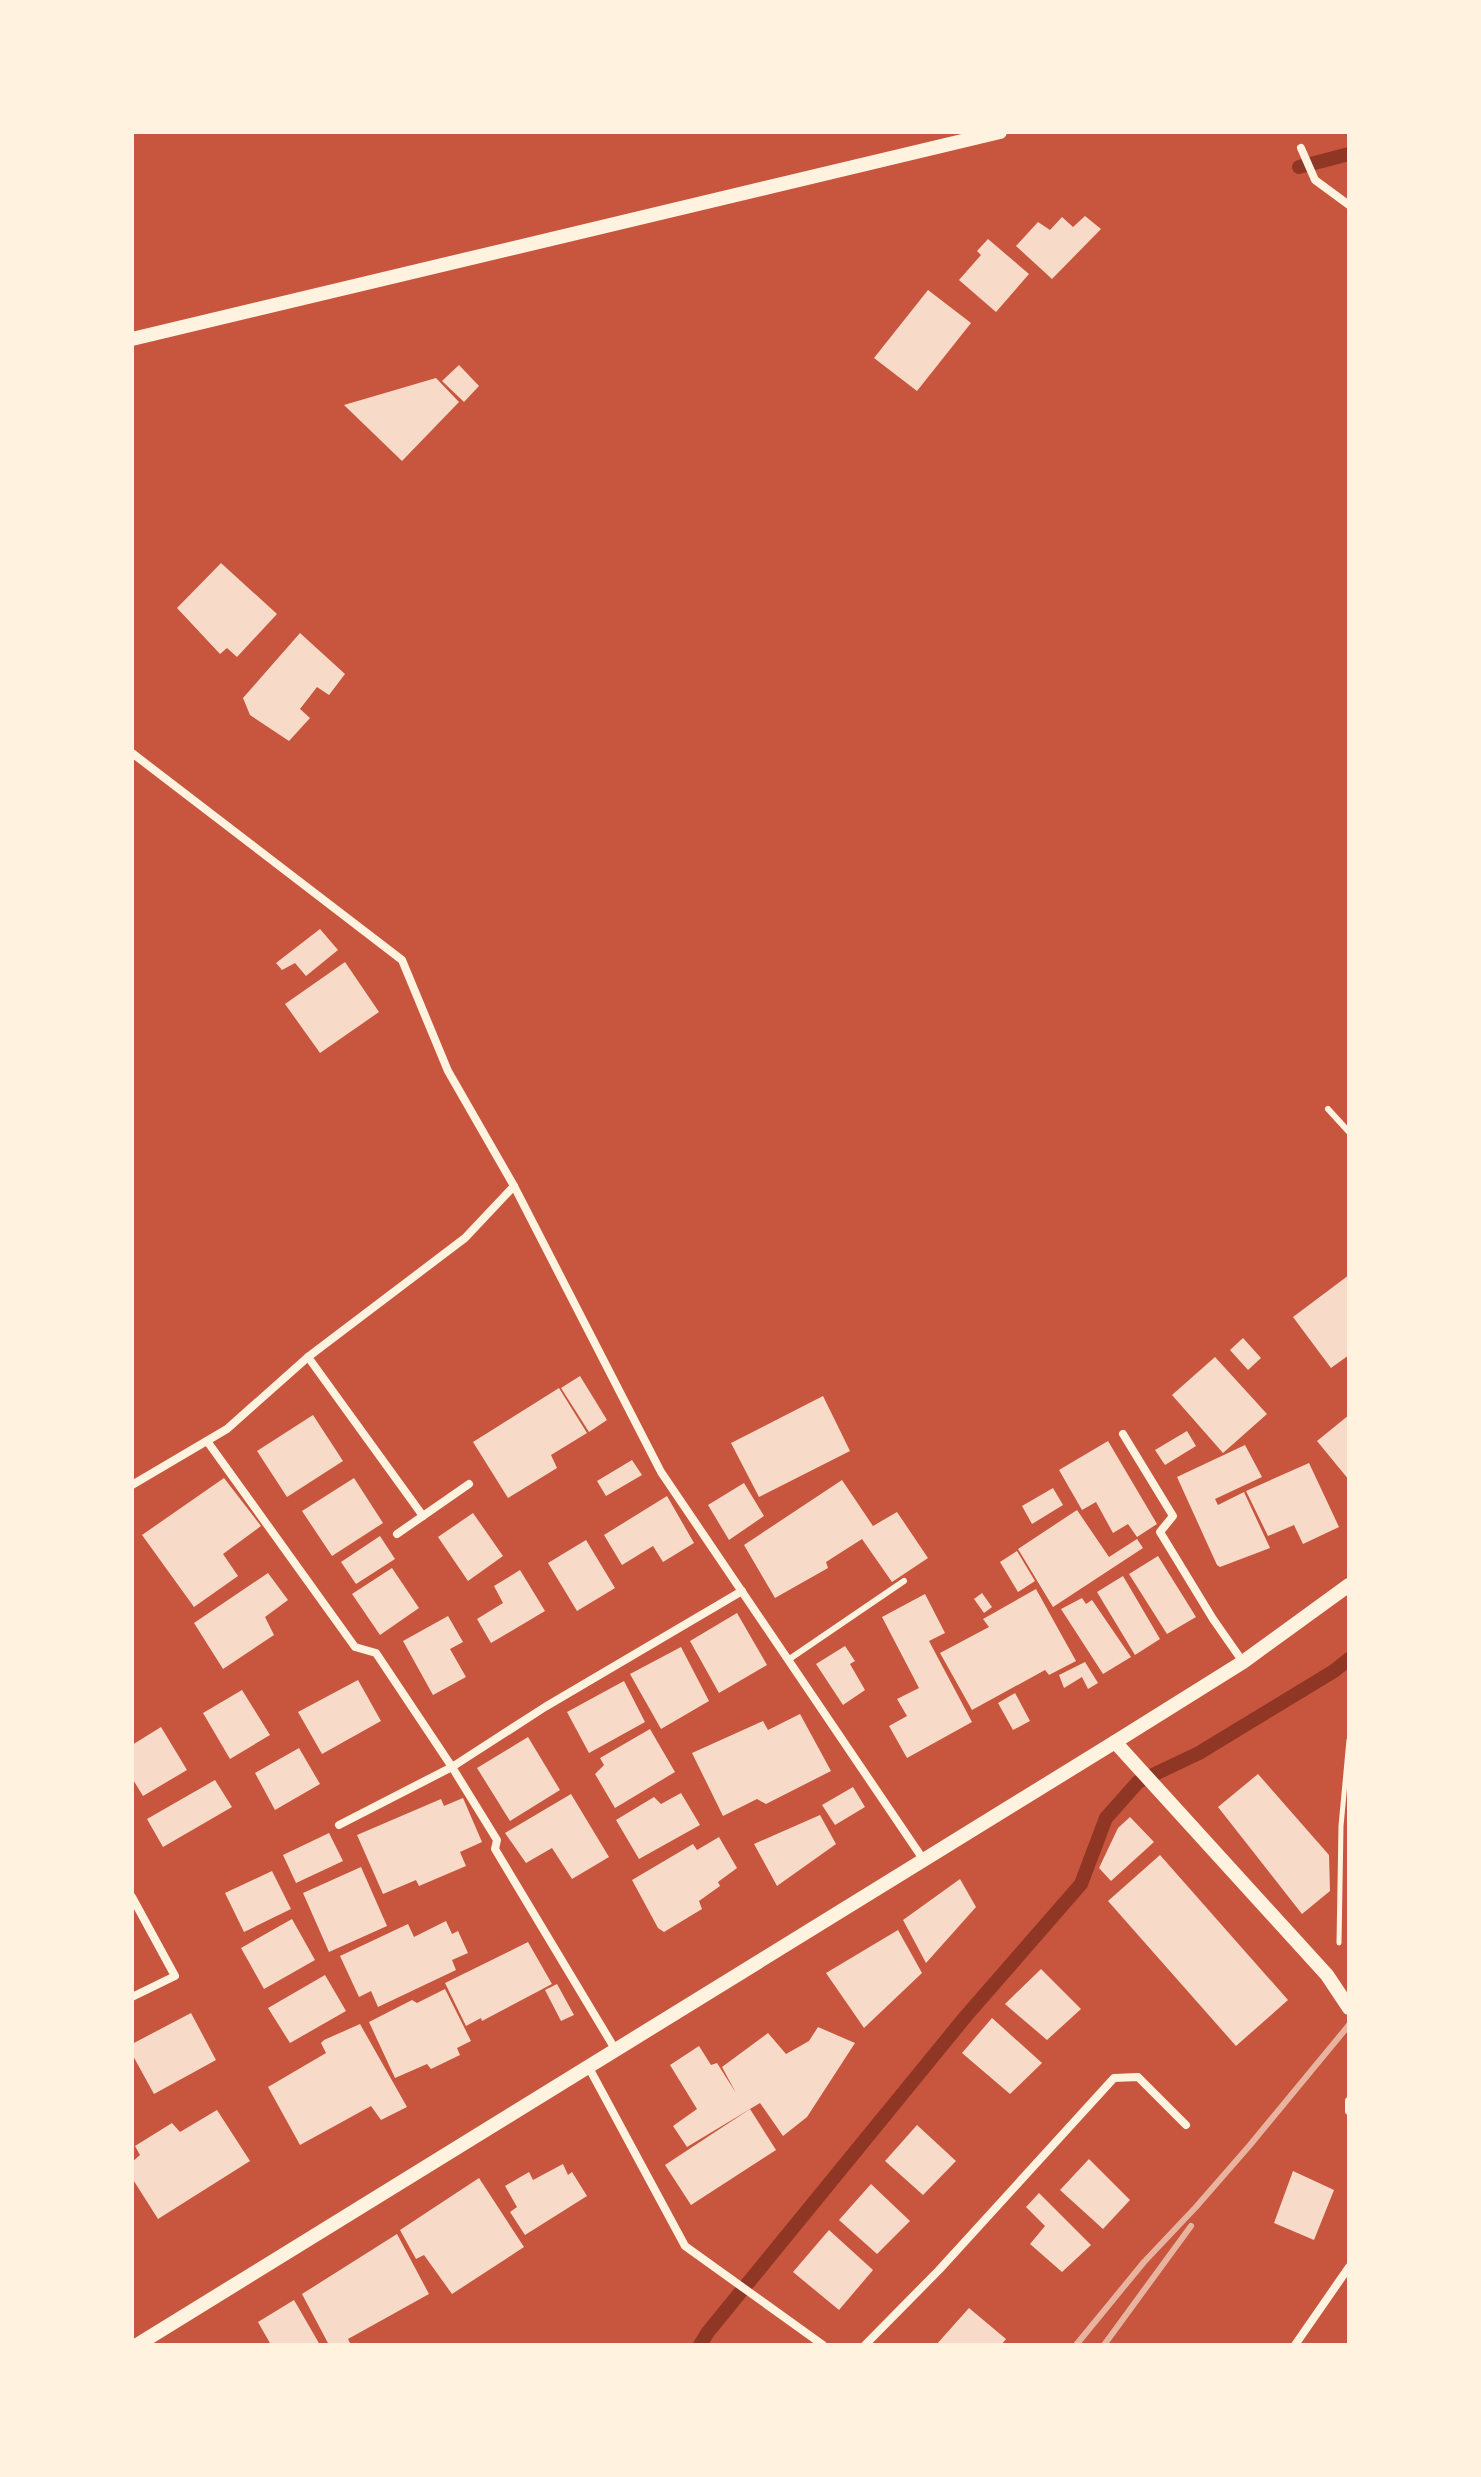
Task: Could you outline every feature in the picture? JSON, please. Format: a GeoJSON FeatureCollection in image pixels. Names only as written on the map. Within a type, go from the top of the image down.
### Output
{"type":"FeatureCollection","features":[{"type":"Feature","properties":{"kind":"street"},"geometry":{"type":"LineString","coordinates":[[132,339],[1000,132]]}},
{"type":"Feature","properties":{"kind":"street"},"geometry":{"type":"LineString","coordinates":[[1301,148],[1315,180],[1349,205]]}},
{"type":"Feature","properties":{"kind":"street"},"geometry":{"type":"LineString","coordinates":[[132,753],[402,960],[448,1071],[514,1186],[661,1472],[923,1859]]}},
{"type":"Feature","properties":{"kind":"street"},"geometry":{"type":"LineString","coordinates":[[132,1485],[227,1429],[308,1357],[465,1238],[514,1186]]}},
{"type":"Feature","properties":{"kind":"street"},"geometry":{"type":"LineString","coordinates":[[308,1357],[423,1516]]}},
{"type":"Feature","properties":{"kind":"street"},"geometry":{"type":"LineString","coordinates":[[1123,1434],[1173,1516],[1160,1532],[1243,1662]]}},
{"type":"Feature","properties":{"kind":"street"},"geometry":{"type":"LineString","coordinates":[[207,1441],[355,1647],[376,1653],[497,1840],[495,1849],[615,2049]]}},
{"type":"Feature","properties":{"kind":"street"},"geometry":{"type":"LineString","coordinates":[[397,1534],[469,1484]]}},
{"type":"Feature","properties":{"kind":"street"},"geometry":{"type":"LineString","coordinates":[[137,2345],[1243,1662],[1349,1585]]}},
{"type":"Feature","properties":{"kind":"street"},"geometry":{"type":"LineString","coordinates":[[339,1825],[452,1767],[545,1707],[742,1591]]}},
{"type":"Feature","properties":{"kind":"street"},"geometry":{"type":"LineString","coordinates":[[1115,1742],[1327,1975],[1349,2008]]}},
{"type":"Feature","properties":{"kind":"street"},"geometry":{"type":"LineString","coordinates":[[132,1897],[175,1976],[132,1997]]}},
{"type":"Feature","properties":{"kind":"street"},"geometry":{"type":"LineString","coordinates":[[588,2066],[685,2246],[823,2345]]}},
{"type":"Feature","properties":{"kind":"street"},"geometry":{"type":"LineString","coordinates":[[865,2345],[939,2270],[1114,2078],[1138,2077],[1186,2125]]}},
{"type":"Feature","properties":{"kind":"street"},"geometry":{"type":"LineString","coordinates":[[1349,2101],[1349,2111]]}},
{"type":"Feature","properties":{"kind":"street"},"geometry":{"type":"LineString","coordinates":[[1295,2345],[1349,2267]]}},
{"type":"Feature","properties":{"kind":"lane"},"geometry":{"type":"LineString","coordinates":[[1328,1109],[1349,1132]]}},
{"type":"Feature","properties":{"kind":"lane"},"geometry":{"type":"LineString","coordinates":[[788,1660],[904,1581]]}},
{"type":"Feature","properties":{"kind":"path"},"geometry":{"type":"LineString","coordinates":[[1339,1954],[1341,1826],[1349,1740]]}},
{"type":"Feature","properties":{"kind":"building"},"geometry":{"type":"Polygon","coordinates":[[[1085,216],[1101,229],[1052,279],[1016,246],[1038,222],[1050,230],[1062,217],[1073,227],[1085,216]]]}},
{"type":"Feature","properties":{"kind":"building"},"geometry":{"type":"Polygon","coordinates":[[[988,239],[1029,274],[996,312],[959,280],[981,255],[977,251],[988,239]]]}},
{"type":"Feature","properties":{"kind":"building"},"geometry":{"type":"Polygon","coordinates":[[[928,290],[971,323],[917,391],[874,358],[928,290]]]}},
{"type":"Feature","properties":{"kind":"building"},"geometry":{"type":"Polygon","coordinates":[[[459,365],[479,386],[464,402],[442,381],[459,365]]]}},
{"type":"Feature","properties":{"kind":"building"},"geometry":{"type":"Polygon","coordinates":[[[436,378],[459,402],[402,461],[344,405],[436,378]]]}},
{"type":"Feature","properties":{"kind":"building"},"geometry":{"type":"Polygon","coordinates":[[[221,563],[277,614],[237,657],[227,648],[220,654],[177,608],[221,563]]]}},
{"type":"Feature","properties":{"kind":"building"},"geometry":{"type":"Polygon","coordinates":[[[300,633],[345,674],[329,695],[317,687],[300,709],[310,718],[289,741],[250,715],[243,698],[300,633]]]}},
{"type":"Feature","properties":{"kind":"building"},"geometry":{"type":"Polygon","coordinates":[[[320,929],[338,950],[306,976],[295,963],[282,970],[276,963],[320,929]]]}},
{"type":"Feature","properties":{"kind":"building"},"geometry":{"type":"Polygon","coordinates":[[[345,962],[379,1012],[320,1053],[285,1004],[345,962]]]}},
{"type":"Feature","properties":{"kind":"building"},"geometry":{"type":"Polygon","coordinates":[[[1349,1275],[1349,1355],[1331,1368],[1293,1317],[1349,1275]]]}},
{"type":"Feature","properties":{"kind":"building"},"geometry":{"type":"Polygon","coordinates":[[[1243,1338],[1261,1358],[1248,1370],[1230,1350],[1243,1338]]]}},
{"type":"Feature","properties":{"kind":"building"},"geometry":{"type":"Polygon","coordinates":[[[1215,1357],[1267,1414],[1223,1453],[1172,1395],[1215,1357]]]}},
{"type":"Feature","properties":{"kind":"building"},"geometry":{"type":"Polygon","coordinates":[[[580,1376],[607,1420],[589,1432],[561,1388],[580,1376]]]}},
{"type":"Feature","properties":{"kind":"building"},"geometry":{"type":"Polygon","coordinates":[[[559,1388],[587,1433],[551,1455],[557,1468],[508,1498],[473,1442],[559,1388]]]}},
{"type":"Feature","properties":{"kind":"building"},"geometry":{"type":"Polygon","coordinates":[[[823,1396],[850,1451],[759,1497],[731,1443],[823,1396]]]}},
{"type":"Feature","properties":{"kind":"building"},"geometry":{"type":"Polygon","coordinates":[[[313,1415],[343,1461],[287,1497],[257,1451],[313,1415]]]}},
{"type":"Feature","properties":{"kind":"building"},"geometry":{"type":"Polygon","coordinates":[[[1349,1415],[1349,1480],[1317,1441],[1349,1415]]]}},
{"type":"Feature","properties":{"kind":"building"},"geometry":{"type":"Polygon","coordinates":[[[1187,1431],[1196,1446],[1165,1465],[1155,1450],[1187,1431]]]}},
{"type":"Feature","properties":{"kind":"building"},"geometry":{"type":"Polygon","coordinates":[[[1108,1441],[1157,1524],[1137,1537],[1128,1524],[1113,1533],[1096,1502],[1082,1510],[1059,1470],[1108,1441]]]}},
{"type":"Feature","properties":{"kind":"building"},"geometry":{"type":"Polygon","coordinates":[[[1245,1445],[1262,1477],[1215,1499],[1218,1505],[1244,1492],[1270,1548],[1220,1567],[1177,1477],[1245,1445]]]}},
{"type":"Feature","properties":{"kind":"building"},"geometry":{"type":"Polygon","coordinates":[[[632,1460],[642,1475],[606,1496],[597,1481],[632,1460]]]}},
{"type":"Feature","properties":{"kind":"building"},"geometry":{"type":"Polygon","coordinates":[[[1309,1463],[1339,1527],[1303,1544],[1294,1525],[1268,1536],[1246,1491],[1309,1463]]]}},
{"type":"Feature","properties":{"kind":"building"},"geometry":{"type":"Polygon","coordinates":[[[224,1478],[261,1526],[223,1554],[238,1576],[194,1607],[142,1535],[224,1478]]]}},
{"type":"Feature","properties":{"kind":"building"},"geometry":{"type":"Polygon","coordinates":[[[354,1478],[383,1523],[332,1556],[302,1511],[354,1478]]]}},
{"type":"Feature","properties":{"kind":"building"},"geometry":{"type":"Polygon","coordinates":[[[842,1480],[873,1526],[897,1512],[928,1558],[892,1582],[862,1539],[826,1562],[828,1568],[775,1598],[744,1545],[842,1480]]]}},
{"type":"Feature","properties":{"kind":"building"},"geometry":{"type":"Polygon","coordinates":[[[744,1483],[764,1516],[729,1540],[708,1505],[744,1483]]]}},
{"type":"Feature","properties":{"kind":"building"},"geometry":{"type":"Polygon","coordinates":[[[1053,1488],[1063,1505],[1032,1524],[1022,1506],[1053,1488]]]}},
{"type":"Feature","properties":{"kind":"building"},"geometry":{"type":"Polygon","coordinates":[[[667,1496],[694,1543],[663,1562],[653,1546],[622,1565],[604,1535],[667,1496]]]}},
{"type":"Feature","properties":{"kind":"building"},"geometry":{"type":"Polygon","coordinates":[[[1077,1510],[1109,1557],[1137,1539],[1143,1548],[1053,1607],[1018,1549],[1077,1510]]]}},
{"type":"Feature","properties":{"kind":"building"},"geometry":{"type":"Polygon","coordinates":[[[473,1513],[503,1556],[468,1581],[438,1537],[473,1513]]]}},
{"type":"Feature","properties":{"kind":"building"},"geometry":{"type":"Polygon","coordinates":[[[380,1536],[395,1559],[356,1584],[341,1562],[380,1536]]]}},
{"type":"Feature","properties":{"kind":"building"},"geometry":{"type":"Polygon","coordinates":[[[586,1540],[615,1588],[577,1611],[548,1563],[586,1540]]]}},
{"type":"Feature","properties":{"kind":"building"},"geometry":{"type":"Polygon","coordinates":[[[1017,1551],[1035,1581],[1018,1592],[1000,1562],[1017,1551]]]}},
{"type":"Feature","properties":{"kind":"building"},"geometry":{"type":"Polygon","coordinates":[[[1158,1556],[1196,1617],[1167,1634],[1129,1574],[1158,1556]]]}},
{"type":"Feature","properties":{"kind":"building"},"geometry":{"type":"Polygon","coordinates":[[[392,1568],[419,1608],[380,1635],[352,1594],[392,1568]]]}},
{"type":"Feature","properties":{"kind":"building"},"geometry":{"type":"Polygon","coordinates":[[[520,1570],[545,1611],[491,1643],[477,1619],[503,1603],[494,1586],[520,1570]]]}},
{"type":"Feature","properties":{"kind":"building"},"geometry":{"type":"Polygon","coordinates":[[[268,1573],[288,1600],[265,1617],[274,1635],[223,1669],[194,1623],[268,1573]]]}},
{"type":"Feature","properties":{"kind":"building"},"geometry":{"type":"Polygon","coordinates":[[[1123,1576],[1160,1639],[1135,1655],[1097,1592],[1123,1576]]]}},
{"type":"Feature","properties":{"kind":"building"},"geometry":{"type":"Polygon","coordinates":[[[1036,1589],[1076,1661],[1049,1675],[1045,1670],[972,1710],[940,1653],[989,1627],[983,1619],[1036,1589]]]}},
{"type":"Feature","properties":{"kind":"building"},"geometry":{"type":"Polygon","coordinates":[[[982,1593],[992,1607],[984,1613],[974,1599],[982,1593]]]}},
{"type":"Feature","properties":{"kind":"building"},"geometry":{"type":"Polygon","coordinates":[[[925,1594],[945,1633],[929,1641],[972,1722],[907,1758],[889,1726],[907,1716],[897,1699],[919,1688],[882,1617],[925,1594]]]}},
{"type":"Feature","properties":{"kind":"building"},"geometry":{"type":"Polygon","coordinates":[[[1082,1598],[1086,1604],[1092,1600],[1131,1657],[1103,1674],[1061,1609],[1082,1598]]]}},
{"type":"Feature","properties":{"kind":"building"},"geometry":{"type":"Polygon","coordinates":[[[737,1613],[767,1665],[719,1693],[690,1641],[737,1613]]]}},
{"type":"Feature","properties":{"kind":"building"},"geometry":{"type":"Polygon","coordinates":[[[448,1616],[463,1642],[450,1649],[466,1677],[433,1695],[403,1641],[448,1616]]]}},
{"type":"Feature","properties":{"kind":"building"},"geometry":{"type":"Polygon","coordinates":[[[845,1646],[855,1661],[850,1664],[865,1690],[843,1705],[816,1664],[845,1646]]]}},
{"type":"Feature","properties":{"kind":"building"},"geometry":{"type":"Polygon","coordinates":[[[681,1647],[709,1701],[661,1729],[630,1674],[681,1647]]]}},
{"type":"Feature","properties":{"kind":"building"},"geometry":{"type":"Polygon","coordinates":[[[1085,1662],[1098,1683],[1088,1689],[1082,1677],[1064,1688],[1059,1675],[1085,1662]]]}},
{"type":"Feature","properties":{"kind":"building"},"geometry":{"type":"Polygon","coordinates":[[[358,1680],[381,1721],[322,1754],[298,1712],[358,1680]]]}},
{"type":"Feature","properties":{"kind":"building"},"geometry":{"type":"Polygon","coordinates":[[[624,1681],[645,1722],[589,1753],[567,1712],[624,1681]]]}},
{"type":"Feature","properties":{"kind":"building"},"geometry":{"type":"Polygon","coordinates":[[[242,1690],[270,1735],[230,1759],[203,1713],[242,1690]]]}},
{"type":"Feature","properties":{"kind":"building"},"geometry":{"type":"Polygon","coordinates":[[[1015,1693],[1030,1721],[1013,1730],[998,1703],[1015,1693]]]}},
{"type":"Feature","properties":{"kind":"building"},"geometry":{"type":"Polygon","coordinates":[[[800,1714],[831,1771],[766,1804],[757,1799],[723,1816],[692,1753],[763,1721],[768,1730],[800,1714]]]}},
{"type":"Feature","properties":{"kind":"building"},"geometry":{"type":"Polygon","coordinates":[[[161,1727],[187,1770],[143,1796],[132,1778],[132,1745],[161,1727]]]}},
{"type":"Feature","properties":{"kind":"building"},"geometry":{"type":"Polygon","coordinates":[[[650,1729],[675,1772],[615,1808],[595,1774],[604,1765],[600,1758],[650,1729]]]}},
{"type":"Feature","properties":{"kind":"building"},"geometry":{"type":"Polygon","coordinates":[[[528,1737],[560,1790],[510,1821],[477,1768],[528,1737]]]}},
{"type":"Feature","properties":{"kind":"building"},"geometry":{"type":"Polygon","coordinates":[[[299,1748],[320,1784],[275,1810],[255,1773],[299,1748]]]}},
{"type":"Feature","properties":{"kind":"building"},"geometry":{"type":"Polygon","coordinates":[[[1258,1774],[1329,1855],[1330,1891],[1302,1914],[1218,1807],[1258,1774]]]}},
{"type":"Feature","properties":{"kind":"building"},"geometry":{"type":"Polygon","coordinates":[[[215,1780],[232,1807],[163,1847],[147,1819],[215,1780]]]}},
{"type":"Feature","properties":{"kind":"building"},"geometry":{"type":"Polygon","coordinates":[[[853,1787],[865,1807],[835,1825],[822,1805],[853,1787]]]}},
{"type":"Feature","properties":{"kind":"building"},"geometry":{"type":"Polygon","coordinates":[[[681,1793],[700,1825],[639,1859],[616,1820],[654,1797],[661,1804],[681,1793]]]}},
{"type":"Feature","properties":{"kind":"building"},"geometry":{"type":"Polygon","coordinates":[[[571,1794],[609,1857],[572,1879],[552,1848],[526,1863],[505,1833],[571,1794]]]}},
{"type":"Feature","properties":{"kind":"building"},"geometry":{"type":"Polygon","coordinates":[[[463,1798],[482,1842],[460,1852],[466,1866],[419,1886],[416,1880],[383,1894],[357,1835],[441,1799],[444,1806],[463,1798]]]}},
{"type":"Feature","properties":{"kind":"building"},"geometry":{"type":"Polygon","coordinates":[[[820,1815],[836,1844],[777,1886],[754,1844],[820,1815]]]}},
{"type":"Feature","properties":{"kind":"building"},"geometry":{"type":"Polygon","coordinates":[[[1130,1817],[1154,1842],[1111,1881],[1099,1868],[1118,1828],[1130,1817]]]}},
{"type":"Feature","properties":{"kind":"building"},"geometry":{"type":"Polygon","coordinates":[[[329,1833],[343,1861],[296,1883],[283,1855],[329,1833]]]}},
{"type":"Feature","properties":{"kind":"building"},"geometry":{"type":"Polygon","coordinates":[[[719,1837],[737,1868],[718,1882],[720,1886],[699,1901],[702,1909],[664,1932],[658,1928],[632,1880],[693,1844],[697,1850],[719,1837]]]}},
{"type":"Feature","properties":{"kind":"building"},"geometry":{"type":"Polygon","coordinates":[[[1160,1855],[1288,2000],[1236,2046],[1108,1901],[1160,1855]]]}},
{"type":"Feature","properties":{"kind":"building"},"geometry":{"type":"Polygon","coordinates":[[[361,1867],[387,1926],[329,1952],[303,1893],[361,1867]]]}},
{"type":"Feature","properties":{"kind":"building"},"geometry":{"type":"Polygon","coordinates":[[[272,1871],[291,1909],[244,1932],[225,1893],[272,1871]]]}},
{"type":"Feature","properties":{"kind":"building"},"geometry":{"type":"Polygon","coordinates":[[[960,1879],[976,1907],[926,1963],[903,1920],[960,1879]]]}},
{"type":"Feature","properties":{"kind":"building"},"geometry":{"type":"Polygon","coordinates":[[[292,1919],[315,1960],[264,1989],[241,1948],[292,1919]]]}},
{"type":"Feature","properties":{"kind":"building"},"geometry":{"type":"Polygon","coordinates":[[[446,1921],[452,1934],[458,1931],[468,1953],[452,1960],[456,1970],[378,2007],[371,1991],[359,1997],[340,1956],[408,1924],[414,1937],[446,1921]]]}},
{"type":"Feature","properties":{"kind":"building"},"geometry":{"type":"Polygon","coordinates":[[[898,1930],[922,1973],[864,2028],[826,1973],[898,1930]]]}},
{"type":"Feature","properties":{"kind":"building"},"geometry":{"type":"Polygon","coordinates":[[[528,1942],[552,1984],[482,2021],[481,2018],[466,2026],[445,1983],[528,1942]]]}},
{"type":"Feature","properties":{"kind":"building"},"geometry":{"type":"Polygon","coordinates":[[[1041,1969],[1081,2009],[1047,2040],[1005,2004],[1041,1969]]]}},
{"type":"Feature","properties":{"kind":"building"},"geometry":{"type":"Polygon","coordinates":[[[325,1975],[346,2011],[290,2043],[268,2008],[325,1975]]]}},
{"type":"Feature","properties":{"kind":"building"},"geometry":{"type":"Polygon","coordinates":[[[557,1984],[574,2015],[561,2021],[545,1990],[557,1984]]]}},
{"type":"Feature","properties":{"kind":"building"},"geometry":{"type":"Polygon","coordinates":[[[445,1989],[471,2041],[457,2048],[460,2055],[431,2069],[427,2064],[395,2078],[369,2022],[412,2000],[417,2003],[445,1989]]]}},
{"type":"Feature","properties":{"kind":"building"},"geometry":{"type":"Polygon","coordinates":[[[191,2013],[216,2060],[154,2094],[132,2054],[132,2044],[191,2013]]]}},
{"type":"Feature","properties":{"kind":"building"},"geometry":{"type":"Polygon","coordinates":[[[992,2018],[1042,2063],[1010,2094],[962,2053],[992,2018]]]}},
{"type":"Feature","properties":{"kind":"building"},"geometry":{"type":"Polygon","coordinates":[[[360,2024],[407,2107],[381,2120],[371,2106],[300,2145],[268,2087],[326,2053],[321,2043],[324,2040],[360,2024]]]}},
{"type":"Feature","properties":{"kind":"building"},"geometry":{"type":"Polygon","coordinates":[[[818,2027],[855,2043],[807,2117],[783,2136],[760,2103],[687,2147],[673,2126],[697,2109],[670,2065],[699,2046],[711,2065],[717,2063],[736,2093],[722,2067],[768,2033],[786,2054],[809,2041],[818,2027]]]}},
{"type":"Feature","properties":{"kind":"building"},"geometry":{"type":"Polygon","coordinates":[[[750,2109],[776,2150],[691,2205],[665,2165],[750,2109]]]}},
{"type":"Feature","properties":{"kind":"building"},"geometry":{"type":"Polygon","coordinates":[[[217,2110],[250,2161],[158,2219],[132,2178],[132,2162],[140,2155],[135,2146],[172,2123],[180,2132],[217,2110]]]}},
{"type":"Feature","properties":{"kind":"building"},"geometry":{"type":"Polygon","coordinates":[[[917,2125],[956,2161],[923,2195],[885,2161],[917,2125]]]}},
{"type":"Feature","properties":{"kind":"building"},"geometry":{"type":"Polygon","coordinates":[[[1089,2159],[1130,2200],[1103,2229],[1060,2190],[1089,2159]]]}},
{"type":"Feature","properties":{"kind":"building"},"geometry":{"type":"Polygon","coordinates":[[[563,2164],[568,2175],[572,2172],[587,2196],[525,2235],[510,2212],[517,2207],[505,2186],[529,2172],[533,2180],[563,2164]]]}},
{"type":"Feature","properties":{"kind":"building"},"geometry":{"type":"Polygon","coordinates":[[[1293,2171],[1334,2190],[1314,2240],[1274,2223],[1293,2171]]]}},
{"type":"Feature","properties":{"kind":"building"},"geometry":{"type":"Polygon","coordinates":[[[479,2178],[524,2247],[452,2294],[424,2255],[416,2259],[400,2230],[479,2178]]]}},
{"type":"Feature","properties":{"kind":"building"},"geometry":{"type":"Polygon","coordinates":[[[871,2184],[910,2221],[877,2254],[839,2220],[871,2184]]]}},
{"type":"Feature","properties":{"kind":"building"},"geometry":{"type":"Polygon","coordinates":[[[1039,2193],[1091,2245],[1062,2272],[1030,2244],[1045,2226],[1026,2207],[1039,2193]]]}},
{"type":"Feature","properties":{"kind":"building"},"geometry":{"type":"Polygon","coordinates":[[[829,2230],[873,2270],[839,2310],[793,2272],[829,2230]]]}},
{"type":"Feature","properties":{"kind":"building"},"geometry":{"type":"Polygon","coordinates":[[[397,2234],[429,2294],[348,2339],[351,2345],[329,2345],[302,2294],[397,2234]]]}},
{"type":"Feature","properties":{"kind":"building"},"geometry":{"type":"Polygon","coordinates":[[[294,2300],[320,2345],[271,2345],[258,2322],[294,2300]]]}},
{"type":"Feature","properties":{"kind":"building"},"geometry":{"type":"Polygon","coordinates":[[[969,2308],[1006,2339],[1001,2345],[936,2345],[969,2308]]]}},
{"type":"Feature","properties":{"kind":"waterway"},"geometry":{"type":"LineString","coordinates":[[1299,167],[1349,154]]}},
{"type":"Feature","properties":{"kind":"waterway"},"geometry":{"type":"LineString","coordinates":[[700,2345],[966,2016],[1081,1884],[1106,1818],[1138,1782],[1199,1753],[1349,1659]]}},
{"type":"Feature","properties":{"kind":"railway"},"geometry":{"type":"LineString","coordinates":[[1076,2345],[1144,2262],[1250,2145],[1349,2025]]}},
{"type":"Feature","properties":{"kind":"railway"},"geometry":{"type":"LineString","coordinates":[[1104,2345],[1191,2226]]}}]}
